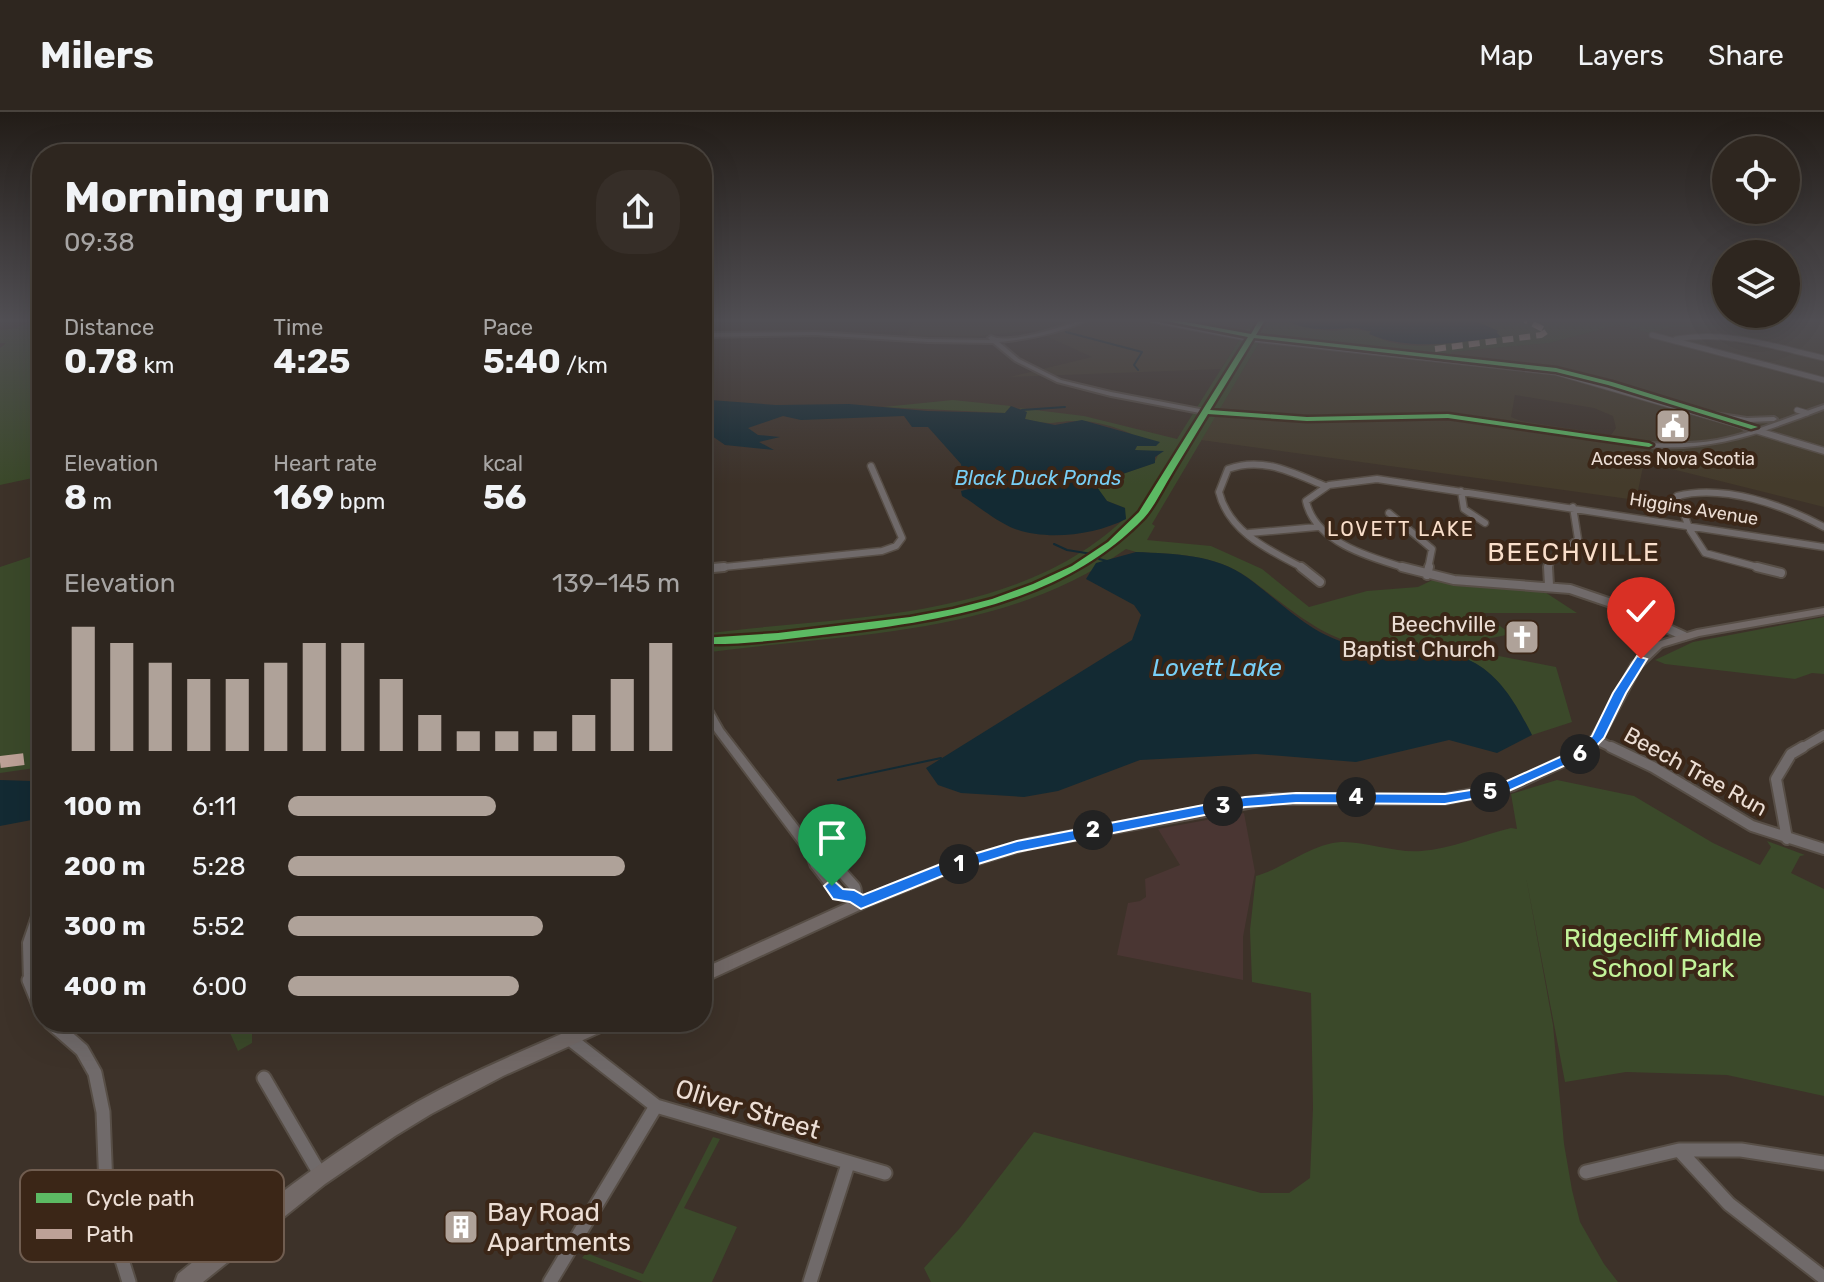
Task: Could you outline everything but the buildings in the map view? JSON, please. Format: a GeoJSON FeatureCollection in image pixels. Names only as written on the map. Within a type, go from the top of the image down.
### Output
{"type":"FeatureCollection","features":[{"type":"Feature","properties":{"kind":"main road"},"geometry":{"type":"LineString","coordinates":[[712,971],[857,899],[1017,847],[1233,804],[1296,798],[1445,799],[1489,793],[1564,763],[1583,752],[1596,740],[1641,659],[1658,645],[1684,636],[1824,611]]}},
{"type":"Feature","properties":{"kind":"main road"},"geometry":{"type":"LineString","coordinates":[[284,1204],[321,1174],[461,1088],[585,1032]]}},
{"type":"Feature","properties":{"kind":"main road"},"geometry":{"type":"LineString","coordinates":[[186,1282],[211,1262]]}},
{"type":"Feature","properties":{"kind":"street"},"geometry":{"type":"LineString","coordinates":[[1046,375],[1059,381],[1111,394],[1224,413],[1307,419],[1448,416],[1656,446],[1718,444],[1824,407]]}},
{"type":"Feature","properties":{"kind":"street"},"geometry":{"type":"LineString","coordinates":[[1560,375],[1662,400],[1824,450]]}},
{"type":"Feature","properties":{"kind":"street"},"geometry":{"type":"LineString","coordinates":[[1572,375],[1756,429],[1824,400]]}},
{"type":"Feature","properties":{"kind":"street"},"geometry":{"type":"LineString","coordinates":[[1803,375],[1824,380]]}},
{"type":"Feature","properties":{"kind":"street"},"geometry":{"type":"LineString","coordinates":[[1797,410],[1807,413]]}},
{"type":"Feature","properties":{"kind":"street"},"geometry":{"type":"LineString","coordinates":[[1714,415],[1747,420],[1774,419]]}},
{"type":"Feature","properties":{"kind":"street"},"geometry":{"type":"LineString","coordinates":[[1320,582],[1310,572],[1269,551],[1249,533],[1220,498],[1220,486],[1230,468],[1247,464],[1266,465],[1325,486]]}},
{"type":"Feature","properties":{"kind":"street"},"geometry":{"type":"LineString","coordinates":[[712,568],[882,551],[894,547],[902,538],[871,466]]}},
{"type":"Feature","properties":{"kind":"street"},"geometry":{"type":"LineString","coordinates":[[1485,523],[1464,509],[1461,491],[1377,479],[1343,481],[1325,486],[1313,492],[1305,504],[1307,515],[1317,527],[1355,549],[1427,575],[1460,581],[1549,585],[1609,601],[1684,636]]}},
{"type":"Feature","properties":{"kind":"street","name":"Higgins Avenue"},"geometry":{"type":"LineString","coordinates":[[1461,491],[1824,547]]}},
{"type":"Feature","properties":{"kind":"street"},"geometry":{"type":"LineString","coordinates":[[1781,573],[1707,554],[1688,525],[1676,498],[1680,494],[1696,491],[1791,512],[1824,527]]}},
{"type":"Feature","properties":{"kind":"street"},"geometry":{"type":"LineString","coordinates":[[1549,585],[1547,570],[1550,562],[1571,549],[1578,539],[1573,507]]}},
{"type":"Feature","properties":{"kind":"street"},"geometry":{"type":"LineString","coordinates":[[1389,513],[1432,549],[1427,575]]}},
{"type":"Feature","properties":{"kind":"street"},"geometry":{"type":"LineString","coordinates":[[1249,533],[1317,527]]}},
{"type":"Feature","properties":{"kind":"street"},"geometry":{"type":"LineString","coordinates":[[712,718],[812,852],[815,864],[839,895],[857,899]]}},
{"type":"Feature","properties":{"kind":"street"},"geometry":{"type":"LineString","coordinates":[[1787,839],[1776,779],[1791,754],[1824,735]]}},
{"type":"Feature","properties":{"kind":"street","name":"Beech Tree Run"},"geometry":{"type":"LineString","coordinates":[[1596,740],[1653,767],[1736,819],[1787,839],[1824,849]]}},
{"type":"Feature","properties":{"kind":"street"},"geometry":{"type":"LineString","coordinates":[[32,928],[26,962],[32,993]]}},
{"type":"Feature","properties":{"kind":"street"},"geometry":{"type":"LineString","coordinates":[[63,1032],[72,1039],[91,1067],[104,1129],[106,1170]]}},
{"type":"Feature","properties":{"kind":"street","name":"Oliver Street"},"geometry":{"type":"LineString","coordinates":[[570,1039],[656,1106],[885,1173]]}},
{"type":"Feature","properties":{"kind":"street"},"geometry":{"type":"LineString","coordinates":[[264,1078],[321,1174]]}},
{"type":"Feature","properties":{"kind":"street"},"geometry":{"type":"LineString","coordinates":[[550,1282],[656,1106]]}},
{"type":"Feature","properties":{"kind":"street"},"geometry":{"type":"LineString","coordinates":[[1586,1172],[1679,1150],[1741,1150],[1824,1163]]}},
{"type":"Feature","properties":{"kind":"street"},"geometry":{"type":"LineString","coordinates":[[1679,1150],[1729,1204],[1824,1278]]}},
{"type":"Feature","properties":{"kind":"street"},"geometry":{"type":"LineString","coordinates":[[810,1282],[848,1164]]}},
{"type":"Feature","properties":{"kind":"street"},"geometry":{"type":"LineString","coordinates":[[120,1262],[129,1282]]}},
{"type":"Feature","properties":{"kind":"shaded area"},"geometry":{"type":"Polygon","coordinates":[[[1020,375],[1073,375],[1010,377],[1020,375]]]}},
{"type":"Feature","properties":{"kind":"shaded area"},"geometry":{"type":"Polygon","coordinates":[[[1240,375],[1824,375],[1824,507],[1644,462],[1636,500],[1201,440],[1240,375]],[[1515,395],[1511,417],[1521,421],[1611,435],[1616,428],[1613,416],[1594,408],[1515,395]]]}},
{"type":"Feature","properties":{"kind":"shaded area"},"geometry":{"type":"Polygon","coordinates":[[[1244,813],[1255,872],[1243,937],[1243,980],[1117,955],[1128,903],[1146,897],[1145,879],[1180,865],[1158,829],[1244,813]]]}},
{"type":"Feature","properties":{"kind":"green space"},"geometry":{"type":"Polygon","coordinates":[[[0,375],[32,375],[32,478],[0,485],[0,375]]]}},
{"type":"Feature","properties":{"kind":"green space"},"geometry":{"type":"Polygon","coordinates":[[[1218,375],[1240,375],[1152,524],[1155,526],[1147,540],[1211,546],[1262,569],[1309,607],[1367,591],[1418,587],[1447,573],[1534,585],[1577,613],[1482,613],[1511,634],[1467,643],[1478,652],[1556,667],[1572,722],[1532,735],[1502,686],[1486,671],[1461,657],[1428,649],[1377,646],[1344,640],[1307,621],[1234,569],[1194,557],[1126,549],[1078,578],[1028,600],[976,615],[867,635],[712,652],[712,633],[870,617],[981,596],[1033,577],[1082,552],[1126,517],[1123,514],[1125,508],[1107,501],[1096,487],[1105,480],[1154,463],[1159,453],[1134,450],[1137,446],[1156,446],[1109,426],[1079,421],[1042,423],[1025,419],[1026,412],[1019,408],[1084,416],[1177,439],[1218,375]]]}},
{"type":"Feature","properties":{"kind":"green space"},"geometry":{"type":"Polygon","coordinates":[[[953,400],[1011,406],[1005,413],[883,407],[953,400]]]}},
{"type":"Feature","properties":{"kind":"green space"},"geometry":{"type":"Polygon","coordinates":[[[32,556],[32,768],[0,773],[0,567],[32,556]]]}},
{"type":"Feature","properties":{"kind":"green space"},"geometry":{"type":"Polygon","coordinates":[[[1824,617],[1824,674],[1812,673],[1795,679],[1665,664],[1655,660],[1693,642],[1824,617]]]}},
{"type":"Feature","properties":{"kind":"green space","name":"Ridgecliff Middle School Park"},"geometry":{"type":"Polygon","coordinates":[[[1557,780],[1634,796],[1713,843],[1760,865],[1771,847],[1767,841],[1805,855],[1800,856],[1791,873],[1824,889],[1824,1096],[1727,1075],[1626,1072],[1565,1082],[1526,877],[1553,1025],[1564,1144],[1572,1190],[1580,1222],[1618,1282],[931,1282],[924,1268],[960,1228],[1034,1132],[1261,1193],[1289,1193],[1310,1178],[1313,1108],[1311,993],[1252,982],[1250,930],[1256,876],[1319,847],[1341,842],[1421,851],[1517,829],[1511,794],[1557,780]]]}},
{"type":"Feature","properties":{"kind":"green space"},"geometry":{"type":"Polygon","coordinates":[[[230,1032],[252,1032],[252,1043],[238,1051],[230,1032]]]}},
{"type":"Feature","properties":{"kind":"green space"},"geometry":{"type":"Polygon","coordinates":[[[713,1137],[720,1139],[684,1208],[737,1227],[712,1282],[643,1282],[582,1258],[586,1253],[643,1274],[713,1137]]]}},
{"type":"Feature","properties":{"kind":"water","name":"Black Duck Ponds"},"geometry":{"type":"Polygon","coordinates":[[[712,400],[1005,413],[1011,406],[1027,412],[1025,419],[1055,425],[1082,420],[1160,442],[1156,446],[1137,446],[1135,450],[1164,451],[1155,457],[1155,463],[1105,480],[1097,487],[1107,501],[1125,508],[1126,519],[1086,532],[1042,535],[1008,526],[962,496],[961,491],[981,486],[972,482],[980,479],[963,479],[961,464],[928,427],[912,427],[904,416],[801,420],[783,416],[748,428],[758,435],[780,437],[759,442],[774,450],[725,445],[712,436],[712,400]]]}},
{"type":"Feature","properties":{"kind":"water","name":"Lovett Lake"},"geometry":{"type":"Polygon","coordinates":[[[1136,552],[1194,557],[1222,564],[1248,578],[1305,623],[1343,642],[1460,656],[1494,677],[1532,735],[1497,753],[1449,740],[1356,762],[1256,754],[1140,760],[1058,791],[1024,797],[961,793],[938,785],[926,768],[1132,640],[1141,615],[1134,605],[1086,579],[1096,563],[1136,552]]]}},
{"type":"Feature","properties":{"kind":"water"},"geometry":{"type":"Polygon","coordinates":[[[0,780],[32,781],[32,820],[0,826],[0,780]]]}},
{"type":"Feature","properties":{"kind":"waterway"},"geometry":{"type":"LineString","coordinates":[[1022,410],[1065,407]]}},
{"type":"Feature","properties":{"kind":"waterway"},"geometry":{"type":"LineString","coordinates":[[1054,544],[1067,550],[1092,554]]}},
{"type":"Feature","properties":{"kind":"waterway"},"geometry":{"type":"LineString","coordinates":[[1099,559],[1107,561]]}},
{"type":"Feature","properties":{"kind":"waterway"},"geometry":{"type":"LineString","coordinates":[[838,780],[941,758]]}},
{"type":"Feature","properties":{"kind":"marked path"},"geometry":{"type":"LineString","coordinates":[[0,762],[32,758]]}},
{"type":"Feature","properties":{"kind":"cycle path"},"geometry":{"type":"LineString","coordinates":[[712,641],[778,637],[953,612],[1037,587],[1075,568],[1111,544],[1143,514],[1229,375]]}},
{"type":"Feature","properties":{"kind":"cycle path"},"geometry":{"type":"LineString","coordinates":[[1575,375],[1754,427]]}},
{"type":"Feature","properties":{"kind":"cycle path"},"geometry":{"type":"LineString","coordinates":[[1205,412],[1307,419],[1448,416],[1649,445]]}},
{"type":"Feature","properties":{"kind":"place","name":"Access Nova Scotia"},"geometry":{"type":"Point","coordinates":[1673,426]}},
{"type":"Feature","properties":{"kind":"place","name":"Beechville Baptist Church"},"geometry":{"type":"Point","coordinates":[1522,637]}},
{"type":"Feature","properties":{"kind":"place","name":"Bay Road Apartments"},"geometry":{"type":"Point","coordinates":[461,1227]}},
{"type":"Feature","properties":{"kind":"district","name":"LOVETT LAKE"},"geometry":{"type":"Point","coordinates":[1401,529]}},
{"type":"Feature","properties":{"kind":"district","name":"BEECHVILLE"},"geometry":{"type":"Point","coordinates":[1574,552]}},
{"type":"Feature","properties":{"kind":"route"},"geometry":{"type":"LineString","coordinates":[[832,886],[839,895],[854,896],[861,903],[986,855],[1102,828],[1245,802],[1296,798],[1445,799],[1499,790],[1583,752],[1597,738],[1619,693],[1641,659]]}}]}
